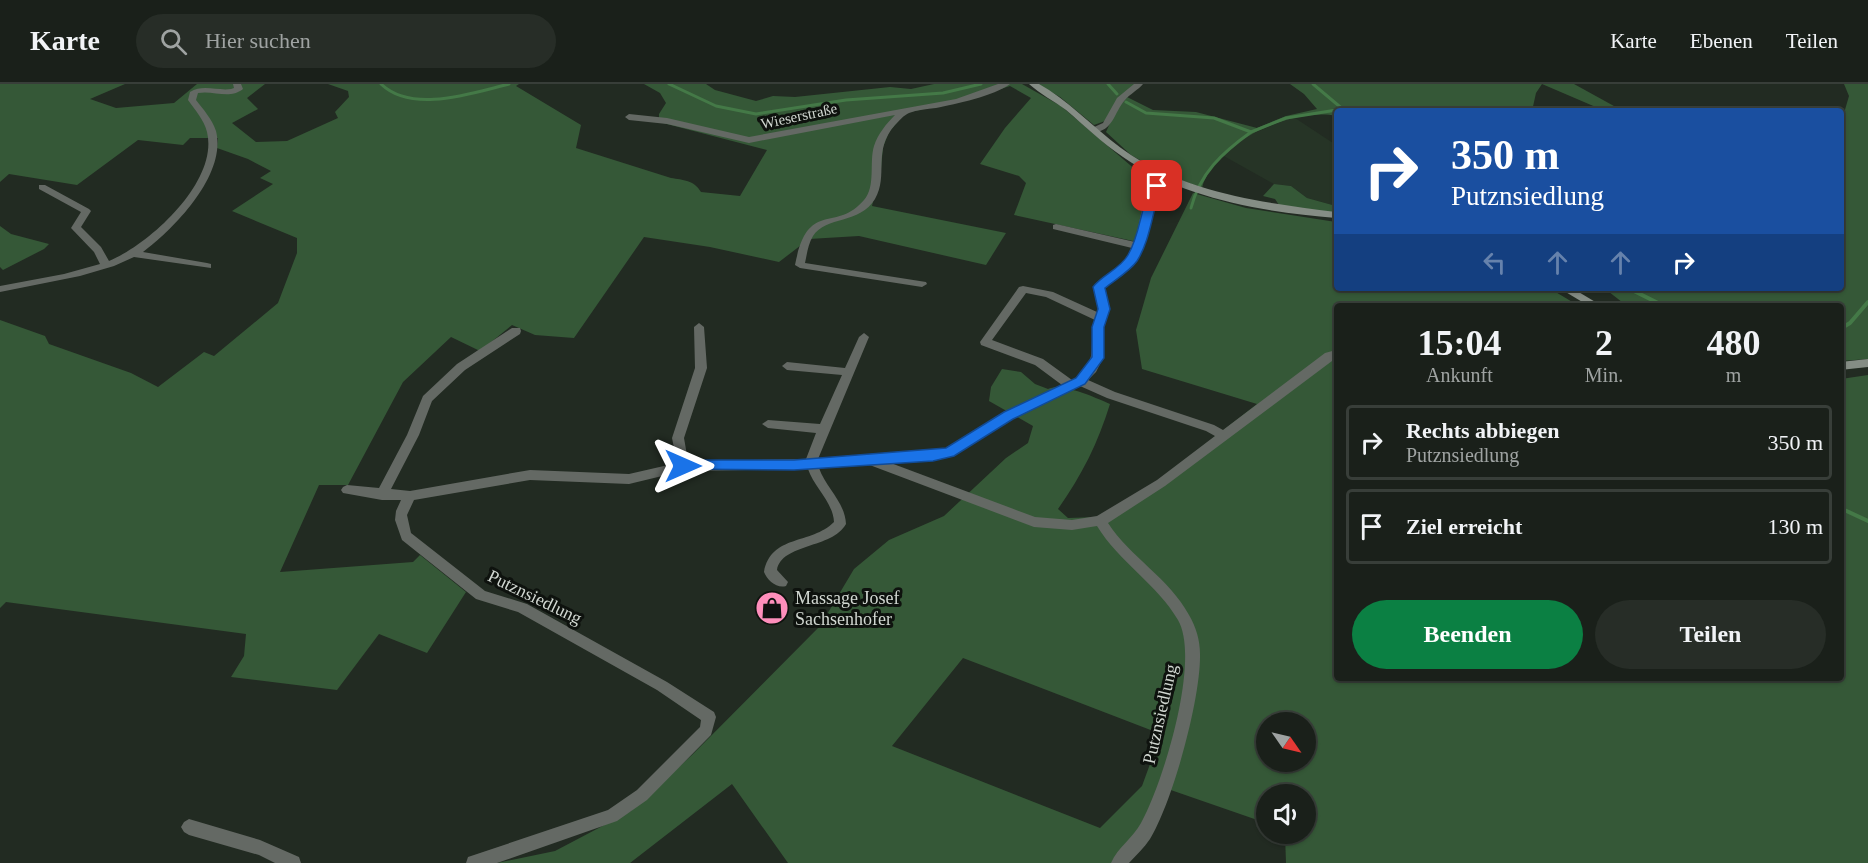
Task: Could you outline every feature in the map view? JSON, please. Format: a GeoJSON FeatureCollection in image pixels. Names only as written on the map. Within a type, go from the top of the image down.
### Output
{"type":"FeatureCollection","features":[{"type":"Feature","properties":{"kind":"main road"},"geometry":{"type":"LineString","coordinates":[[1033,84],[1063,102],[1129,158],[1165,177],[1195,189],[1266,205],[1334,215]]}},
{"type":"Feature","properties":{"kind":"main road"},"geometry":{"type":"LineString","coordinates":[[1570,291],[1592,303]]}},
{"type":"Feature","properties":{"kind":"main road"},"geometry":{"type":"LineString","coordinates":[[1844,366],[1868,363]]}},
{"type":"Feature","properties":{"kind":"street"},"geometry":{"type":"LineString","coordinates":[[0,289],[106,265],[134,254],[180,212],[193,195],[204,174],[213,138],[211,128],[192,100],[194,92],[203,88],[231,93],[238,89],[237,84]]}},
{"type":"Feature","properties":{"kind":"street","name":"Wieserstraße"},"geometry":{"type":"LineString","coordinates":[[629,117],[667,121],[749,140],[958,101],[1006,84]]}},
{"type":"Feature","properties":{"kind":"street"},"geometry":{"type":"LineString","coordinates":[[1095,130],[1106,125],[1120,100],[1139,84]]}},
{"type":"Feature","properties":{"kind":"street"},"geometry":{"type":"LineString","coordinates":[[904,111],[880,140],[874,162],[873,194],[868,202],[859,209],[816,227],[807,234],[802,245],[800,265],[922,284]]}},
{"type":"Feature","properties":{"kind":"street"},"geometry":{"type":"LineString","coordinates":[[347,490],[410,496],[530,475],[629,479],[683,466],[812,464],[866,458],[933,456],[950,452],[1009,415],[1076,383],[1098,358],[1098,327],[1104,309],[1099,287],[1131,261],[1138,246],[1150,201],[1157,186],[1165,177]]}},
{"type":"Feature","properties":{"kind":"street"},"geometry":{"type":"LineString","coordinates":[[42,187],[86,211],[75,228],[88,240],[106,265]]}},
{"type":"Feature","properties":{"kind":"street"},"geometry":{"type":"LineString","coordinates":[[1056,227],[1138,246]]}},
{"type":"Feature","properties":{"kind":"street"},"geometry":{"type":"LineString","coordinates":[[134,254],[207,266]]}},
{"type":"Feature","properties":{"kind":"street"},"geometry":{"type":"LineString","coordinates":[[1101,318],[1049,294],[1023,289],[985,342],[1039,362],[1076,383],[1210,428],[1223,435]]}},
{"type":"Feature","properties":{"kind":"street"},"geometry":{"type":"LineString","coordinates":[[683,466],[678,438],[701,368],[699,327]]}},
{"type":"Feature","properties":{"kind":"street"},"geometry":{"type":"LineString","coordinates":[[381,495],[413,435],[427,399],[461,367],[516,331]]}},
{"type":"Feature","properties":{"kind":"street"},"geometry":{"type":"LineString","coordinates":[[781,582],[770,572],[770,566],[776,555],[825,536],[840,524],[839,513],[817,482],[812,464],[813,449],[864,337]]}},
{"type":"Feature","properties":{"kind":"street"},"geometry":{"type":"LineString","coordinates":[[866,458],[1034,522],[1072,525],[1100,521],[1161,483],[1329,356],[1334,355]]}},
{"type":"Feature","properties":{"kind":"street"},"geometry":{"type":"LineString","coordinates":[[787,366],[848,372]]}},
{"type":"Feature","properties":{"kind":"street"},"geometry":{"type":"LineString","coordinates":[[768,424],[822,429]]}},
{"type":"Feature","properties":{"kind":"street","name":"Putznsiedlung"},"geometry":{"type":"LineString","coordinates":[[410,496],[400,509],[400,524],[406,536],[481,595],[522,608],[662,686],[709,717],[706,730],[642,795],[612,816],[474,863]]}},
{"type":"Feature","properties":{"kind":"street","name":"Putznsiedlung"},"geometry":{"type":"LineString","coordinates":[[1100,521],[1109,537],[1181,612],[1192,634],[1193,669],[1181,724],[1157,806],[1145,832],[1119,863]]}},
{"type":"Feature","properties":{"kind":"street"},"geometry":{"type":"LineString","coordinates":[[189,827],[260,848],[293,863]]}},
{"type":"Feature","properties":{"kind":"shaded area"},"geometry":{"type":"Polygon","coordinates":[[[1295,118],[1334,144],[1334,205],[1307,198],[1291,186],[1274,184],[1222,155],[1247,136],[1287,119],[1295,118]]]}},
{"type":"Feature","properties":{"kind":"green space"},"geometry":{"type":"Polygon","coordinates":[[[0,84],[125,84],[90,99],[116,108],[174,103],[197,84],[265,84],[247,98],[258,109],[232,123],[256,142],[287,141],[338,118],[335,112],[349,97],[348,91],[328,84],[519,84],[516,86],[581,125],[576,148],[671,178],[688,181],[701,192],[740,196],[767,150],[659,122],[659,114],[666,103],[660,93],[644,84],[706,84],[715,90],[756,101],[773,96],[795,97],[890,87],[911,89],[934,84],[1022,84],[1061,106],[1137,171],[1156,180],[1136,240],[1133,241],[1014,215],[1026,183],[1019,176],[980,164],[1005,128],[1031,98],[1010,86],[967,100],[905,113],[889,132],[883,147],[881,169],[872,206],[1006,233],[986,265],[859,236],[809,239],[779,262],[710,247],[644,237],[574,338],[535,335],[512,325],[480,351],[451,337],[403,382],[348,485],[319,485],[280,572],[413,562],[420,555],[466,592],[427,653],[379,634],[337,690],[231,677],[244,656],[246,634],[6,602],[0,608],[0,320],[45,336],[49,344],[131,373],[158,387],[204,352],[214,356],[278,303],[297,253],[297,238],[232,211],[273,184],[260,178],[271,171],[248,159],[217,148],[218,138],[190,138],[183,145],[138,140],[77,185],[9,174],[0,182],[0,84]]]}},
{"type":"Feature","properties":{"kind":"green space"},"geometry":{"type":"Polygon","coordinates":[[[1037,84],[1136,84],[1118,99],[1105,121],[1094,125],[1060,97],[1037,84]]]}},
{"type":"Feature","properties":{"kind":"green space"},"geometry":{"type":"Polygon","coordinates":[[[1290,84],[1542,84],[1536,93],[1533,108],[1334,108],[1334,116],[1299,117],[1278,123],[1257,131],[1222,156],[1209,171],[1202,188],[1163,173],[1131,155],[1106,132],[1116,110],[1127,97],[1153,110],[1196,112],[1257,128],[1286,116],[1317,109],[1304,94],[1290,84]]]}},
{"type":"Feature","properties":{"kind":"green space"},"geometry":{"type":"Polygon","coordinates":[[[1542,84],[1574,84],[1618,108],[1598,108],[1542,84]]]}},
{"type":"Feature","properties":{"kind":"green space"},"geometry":{"type":"Polygon","coordinates":[[[1844,84],[1868,84],[1868,359],[1844,361],[1844,303],[1623,303],[1608,291],[1844,291],[1844,136],[1846,134],[1844,113],[1849,96],[1844,84]]]}},
{"type":"Feature","properties":{"kind":"green space"},"geometry":{"type":"Polygon","coordinates":[[[1274,184],[1291,186],[1307,198],[1334,205],[1334,213],[1279,205],[1275,199],[1263,196],[1274,184]]]}},
{"type":"Feature","properties":{"kind":"green space"},"geometry":{"type":"Polygon","coordinates":[[[1193,193],[1246,208],[1334,222],[1334,291],[1554,291],[1574,303],[1334,303],[1334,681],[1844,681],[1844,379],[1868,375],[1868,863],[1286,863],[1285,844],[1316,844],[1316,784],[1256,784],[1256,820],[1165,788],[1127,863],[788,863],[732,784],[630,863],[497,863],[555,851],[631,811],[692,755],[820,626],[854,569],[889,540],[944,516],[1006,458],[1028,443],[1033,426],[989,401],[991,387],[1002,369],[1021,372],[1035,384],[1048,389],[1054,387],[1070,389],[1110,404],[1088,458],[1075,484],[1058,509],[1068,518],[1099,517],[1133,500],[1257,404],[1142,369],[1136,330],[1151,278],[1193,193]],[[963,658],[892,746],[1100,828],[1142,786],[1161,734],[963,658]]]}},
{"type":"Feature","properties":{"kind":"green space"},"geometry":{"type":"Polygon","coordinates":[[[0,226],[11,234],[49,244],[44,249],[3,270],[0,267],[0,226]]]}},
{"type":"Feature","properties":{"kind":"waterway"},"geometry":{"type":"LineString","coordinates":[[381,84],[394,93],[425,100],[460,96],[509,84]]}},
{"type":"Feature","properties":{"kind":"waterway"},"geometry":{"type":"LineString","coordinates":[[669,84],[716,106],[756,114],[846,100],[943,93],[981,84]]}},
{"type":"Feature","properties":{"kind":"waterway"},"geometry":{"type":"LineString","coordinates":[[1108,84],[1117,94]]}},
{"type":"Feature","properties":{"kind":"waterway"},"geometry":{"type":"LineString","coordinates":[[1313,84],[1341,108]]}},
{"type":"Feature","properties":{"kind":"waterway"},"geometry":{"type":"LineString","coordinates":[[1126,102],[1146,113],[1214,118],[1251,132]]}},
{"type":"Feature","properties":{"kind":"waterway"},"geometry":{"type":"LineString","coordinates":[[1251,132],[1286,118],[1334,110]]}},
{"type":"Feature","properties":{"kind":"waterway"},"geometry":{"type":"LineString","coordinates":[[1191,208],[1206,174],[1222,156],[1251,132]]}},
{"type":"Feature","properties":{"kind":"waterway"},"geometry":{"type":"LineString","coordinates":[[1634,291],[1658,303]]}},
{"type":"Feature","properties":{"kind":"waterway"},"geometry":{"type":"LineString","coordinates":[[1844,327],[1868,302]]}},
{"type":"Feature","properties":{"kind":"waterway"},"geometry":{"type":"LineString","coordinates":[[1844,510],[1868,521]]}},
{"type":"Feature","properties":{"kind":"place","name":"Massage Josef Sachsenhofer"},"geometry":{"type":"Point","coordinates":[772,608]}},
{"type":"Feature","properties":{"kind":"route"},"geometry":{"type":"LineString","coordinates":[[683,466],[794,465],[866,458],[933,456],[950,452],[1009,415],[1080,381],[1092,369],[1098,358],[1098,327],[1104,309],[1099,287],[1107,278],[1131,261],[1143,232],[1150,201],[1157,186]]}}]}
